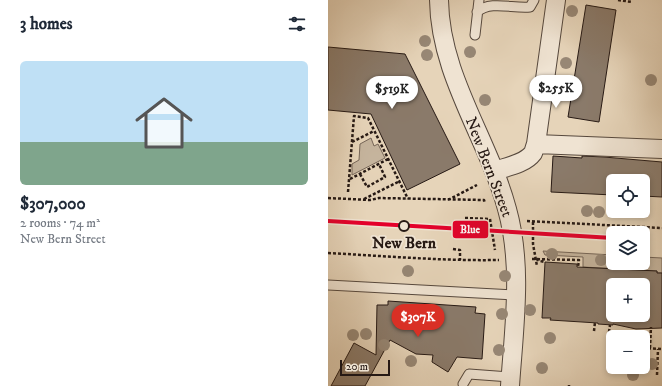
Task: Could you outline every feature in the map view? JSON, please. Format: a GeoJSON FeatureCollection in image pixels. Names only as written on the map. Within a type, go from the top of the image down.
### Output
{"type":"FeatureCollection","features":[{"type":"Feature","properties":{"kind":"street","name":"New Bern Street"},"geometry":{"type":"LineString","coordinates":[[439,0],[446,50],[457,85],[494,171],[507,208],[512,233],[517,274],[510,381]]}},
{"type":"Feature","properties":{"kind":"street"},"geometry":{"type":"LineString","coordinates":[[494,171],[524,160],[533,153],[536,144],[556,0]]}},
{"type":"Feature","properties":{"kind":"street"},"geometry":{"type":"LineString","coordinates":[[536,144],[662,149]]}},
{"type":"Feature","properties":{"kind":"lane"},"geometry":{"type":"LineString","coordinates":[[524,0],[529,0]]}},
{"type":"Feature","properties":{"kind":"lane"},"geometry":{"type":"LineString","coordinates":[[479,4],[481,8],[492,4],[530,7],[534,0]]}},
{"type":"Feature","properties":{"kind":"lane"},"geometry":{"type":"LineString","coordinates":[[475,35],[479,4]]}},
{"type":"Feature","properties":{"kind":"lane"},"geometry":{"type":"LineString","coordinates":[[328,285],[516,295]]}},
{"type":"Feature","properties":{"kind":"lane"},"geometry":{"type":"LineString","coordinates":[[463,384],[469,374],[510,381]]}},
{"type":"Feature","properties":{"kind":"path"},"geometry":{"type":"LineString","coordinates":[[618,0],[632,2]]}},
{"type":"Feature","properties":{"kind":"path"},"geometry":{"type":"LineString","coordinates":[[348,192],[354,116],[368,118],[408,199]]}},
{"type":"Feature","properties":{"kind":"path"},"geometry":{"type":"LineString","coordinates":[[352,142],[374,131]]}},
{"type":"Feature","properties":{"kind":"path"},"geometry":{"type":"LineString","coordinates":[[349,179],[388,159]]}},
{"type":"Feature","properties":{"kind":"path"},"geometry":{"type":"LineString","coordinates":[[360,174],[367,187],[386,177],[379,164]]}},
{"type":"Feature","properties":{"kind":"path"},"geometry":{"type":"LineString","coordinates":[[363,199],[400,181]]}},
{"type":"Feature","properties":{"kind":"path"},"geometry":{"type":"LineString","coordinates":[[448,200],[477,185]]}},
{"type":"Feature","properties":{"kind":"path"},"geometry":{"type":"LineString","coordinates":[[328,198],[484,200],[486,205]]}},
{"type":"Feature","properties":{"kind":"path"},"geometry":{"type":"LineString","coordinates":[[328,253],[460,260],[497,260],[489,212]]}},
{"type":"Feature","properties":{"kind":"path"},"geometry":{"type":"LineString","coordinates":[[465,218],[490,219]]}},
{"type":"Feature","properties":{"kind":"path"},"geometry":{"type":"LineString","coordinates":[[526,221],[662,228]]}},
{"type":"Feature","properties":{"kind":"path"},"geometry":{"type":"LineString","coordinates":[[533,222],[533,244],[537,266]]}},
{"type":"Feature","properties":{"kind":"path"},"geometry":{"type":"LineString","coordinates":[[452,249],[460,250],[460,260]]}},
{"type":"Feature","properties":{"kind":"path"},"geometry":{"type":"LineString","coordinates":[[535,258],[545,262]]}},
{"type":"Feature","properties":{"kind":"path"},"geometry":{"type":"LineString","coordinates":[[535,258],[579,260],[578,267]]}},
{"type":"Feature","properties":{"kind":"path"},"geometry":{"type":"LineString","coordinates":[[594,331],[595,322]]}},
{"type":"Feature","properties":{"kind":"path"},"geometry":{"type":"LineString","coordinates":[[609,330],[610,325]]}},
{"type":"Feature","properties":{"kind":"path"},"geometry":{"type":"LineString","coordinates":[[651,327],[650,348],[662,349]]}},
{"type":"Feature","properties":{"kind":"path"},"geometry":{"type":"LineString","coordinates":[[657,375],[658,348]]}},
{"type":"Feature","properties":{"kind":"shaded area"},"geometry":{"type":"Polygon","coordinates":[[[371,138],[374,146],[378,144],[385,158],[352,175],[352,164],[359,160],[360,144],[371,138]]]}},
{"type":"Feature","properties":{"kind":"shaded area"},"geometry":{"type":"Polygon","coordinates":[[[543,251],[606,255],[606,268],[583,267],[583,257],[545,255],[543,251]]]}},
{"type":"Feature","properties":{"kind":"shaded area"},"geometry":{"type":"Polygon","coordinates":[[[650,257],[662,258],[662,273],[657,273],[657,271],[638,270],[650,270],[650,257]]]}},
{"type":"Feature","properties":{"kind":"building"},"geometry":{"type":"Polygon","coordinates":[[[586,5],[616,10],[599,122],[568,117],[586,5]]]}},
{"type":"Feature","properties":{"kind":"building"},"geometry":{"type":"Polygon","coordinates":[[[328,47],[405,54],[460,164],[407,190],[371,114],[328,110],[328,47]]]}},
{"type":"Feature","properties":{"kind":"building"},"geometry":{"type":"Polygon","coordinates":[[[553,156],[582,158],[582,156],[604,157],[662,162],[662,197],[650,196],[650,174],[606,174],[606,195],[551,192],[553,156]]]}},
{"type":"Feature","properties":{"kind":"building"},"geometry":{"type":"Polygon","coordinates":[[[545,262],[577,264],[577,267],[606,268],[606,270],[657,271],[657,273],[662,273],[662,328],[636,329],[613,324],[550,320],[551,318],[542,318],[545,262]]]}},
{"type":"Feature","properties":{"kind":"building"},"geometry":{"type":"Polygon","coordinates":[[[388,301],[476,307],[475,313],[485,314],[482,359],[457,357],[448,372],[432,362],[433,355],[416,354],[390,340],[365,386],[331,386],[354,343],[376,355],[377,305],[388,305],[388,301]]]}},
{"type":"Feature","properties":{"kind":"transit line","name":"Blue"},"geometry":{"type":"LineString","coordinates":[[328,221],[606,238]]}},
{"type":"Feature","properties":{"kind":"place","name":"New Bern"},"geometry":{"type":"Point","coordinates":[404,226]}}]}
